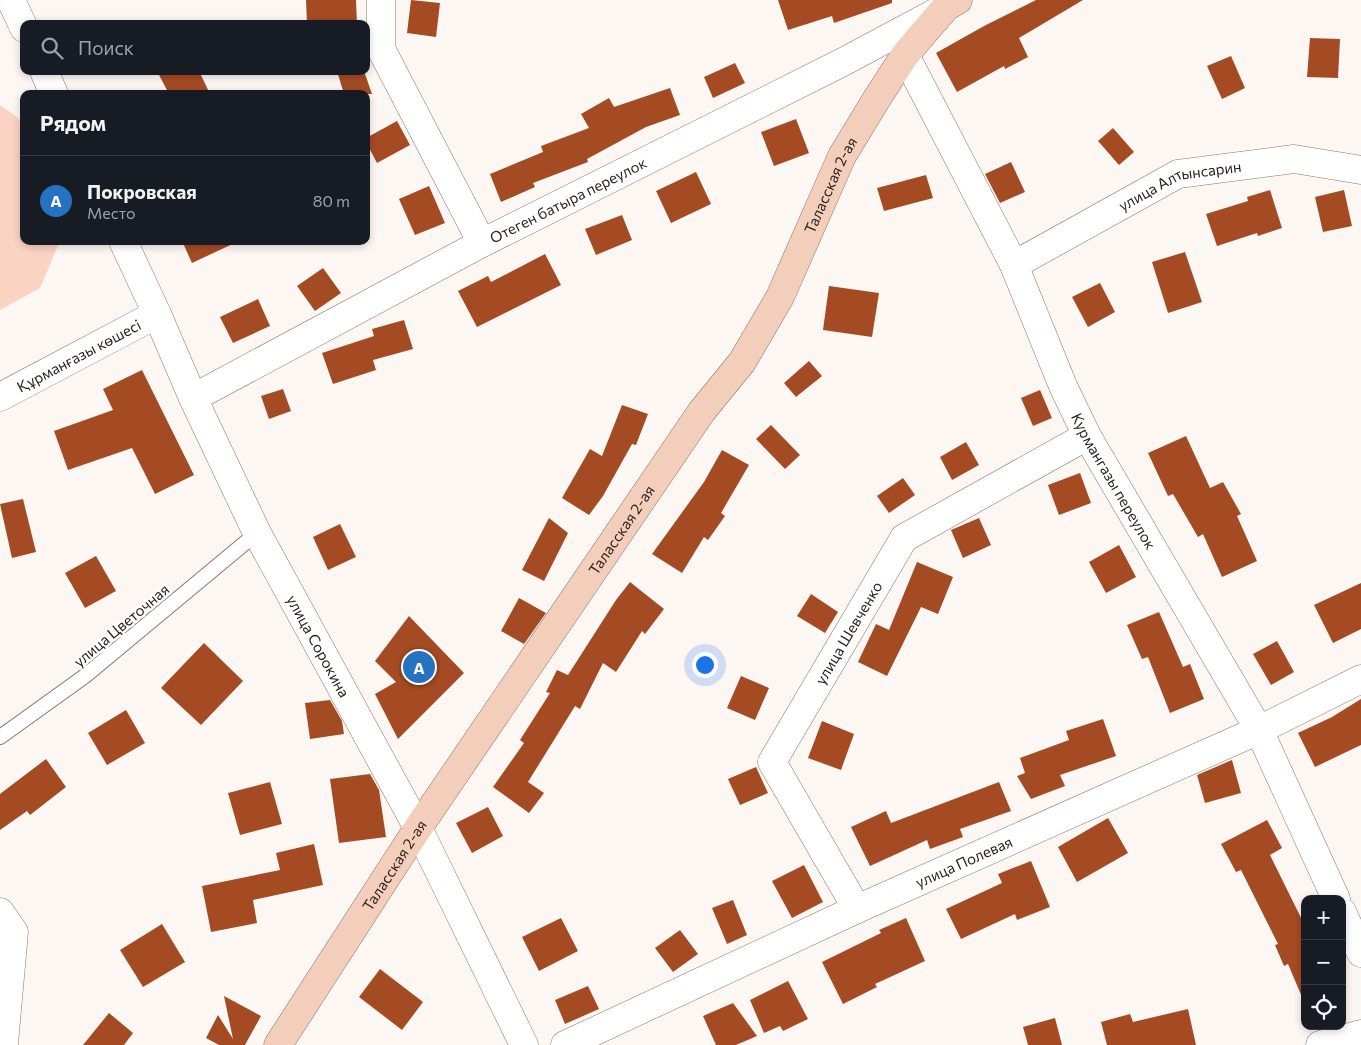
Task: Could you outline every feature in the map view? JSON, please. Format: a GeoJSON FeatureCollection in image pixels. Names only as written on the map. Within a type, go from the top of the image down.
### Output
{"type":"FeatureCollection","features":[{"type":"Feature","properties":{"kind":"street"},"geometry":{"type":"LineString","coordinates":[[11,0],[20,20]]}},
{"type":"Feature","properties":{"kind":"street"},"geometry":{"type":"LineString","coordinates":[[381,0],[381,49],[482,242]]}},
{"type":"Feature","properties":{"kind":"street","name":"Отеген батыра переулок"},"geometry":{"type":"LineString","coordinates":[[193,398],[482,242],[843,62],[952,3]]}},
{"type":"Feature","properties":{"kind":"street","name":"Таласская 2-ая"},"geometry":{"type":"LineString","coordinates":[[278,1045],[418,828],[702,411],[742,362],[780,297],[842,156],[906,55],[952,3]]}},
{"type":"Feature","properties":{"kind":"street","name":"Курмангазы переулок"},"geometry":{"type":"LineString","coordinates":[[906,55],[1014,265],[1063,386],[1087,436],[1259,730],[1334,895]]}},
{"type":"Feature","properties":{"kind":"street"},"geometry":{"type":"LineString","coordinates":[[46,75],[52,90]]}},
{"type":"Feature","properties":{"kind":"street","name":"улица Алтынсарин"},"geometry":{"type":"LineString","coordinates":[[1014,265],[1178,174],[1294,159],[1361,170]]}},
{"type":"Feature","properties":{"kind":"street","name":"улица Сорокина"},"geometry":{"type":"LineString","coordinates":[[125,245],[193,398],[257,533],[418,828],[524,1045]]}},
{"type":"Feature","properties":{"kind":"street","name":"Құрманғазы көшесі"},"geometry":{"type":"LineString","coordinates":[[0,397],[157,314]]}},
{"type":"Feature","properties":{"kind":"street","name":"улица Шевченко"},"geometry":{"type":"LineString","coordinates":[[857,909],[772,762],[904,538],[1087,436]]}},
{"type":"Feature","properties":{"kind":"street","name":"улица Полевая"},"geometry":{"type":"LineString","coordinates":[[565,1045],[857,909],[1259,730],[1361,679]]}},
{"type":"Feature","properties":{"kind":"street"},"geometry":{"type":"LineString","coordinates":[[0,912],[14,932],[4,1043],[2,1045]]}},
{"type":"Feature","properties":{"kind":"street"},"geometry":{"type":"LineString","coordinates":[[1346,921],[1361,953]]}},
{"type":"Feature","properties":{"kind":"street"},"geometry":{"type":"LineString","coordinates":[[1320,1045],[1361,1034]]}},
{"type":"Feature","properties":{"kind":"lane","name":"улица Цветочная"},"geometry":{"type":"LineString","coordinates":[[0,737],[85,676],[257,533]]}},
{"type":"Feature","properties":{"kind":"shaded area"},"geometry":{"type":"Polygon","coordinates":[[[0,105],[17,117],[20,122],[20,245],[58,245],[40,288],[0,310],[0,105]]]}},
{"type":"Feature","properties":{"kind":"building"},"geometry":{"type":"Polygon","coordinates":[[[306,0],[356,0],[357,20],[307,20],[306,0]]]}},
{"type":"Feature","properties":{"kind":"building"},"geometry":{"type":"Polygon","coordinates":[[[411,0],[440,3],[436,37],[407,33],[411,0]]]}},
{"type":"Feature","properties":{"kind":"building"},"geometry":{"type":"Polygon","coordinates":[[[778,0],[892,0],[892,3],[834,23],[832,16],[788,30],[778,0]]]}},
{"type":"Feature","properties":{"kind":"building"},"geometry":{"type":"Polygon","coordinates":[[[1036,0],[1083,0],[1019,38],[1028,57],[1005,69],[1004,66],[957,92],[936,53],[1036,0]]]}},
{"type":"Feature","properties":{"kind":"building"},"geometry":{"type":"Polygon","coordinates":[[[1310,38],[1340,39],[1338,78],[1307,77],[1310,38]]]}},
{"type":"Feature","properties":{"kind":"building"},"geometry":{"type":"Polygon","coordinates":[[[1231,56],[1245,88],[1222,99],[1207,66],[1231,56]]]}},
{"type":"Feature","properties":{"kind":"building"},"geometry":{"type":"Polygon","coordinates":[[[735,63],[745,83],[713,98],[704,77],[735,63]]]}},
{"type":"Feature","properties":{"kind":"building"},"geometry":{"type":"Polygon","coordinates":[[[159,75],[201,75],[208,90],[167,90],[159,75]]]}},
{"type":"Feature","properties":{"kind":"building"},"geometry":{"type":"Polygon","coordinates":[[[338,75],[365,75],[372,94],[370,94],[370,90],[343,90],[338,75]]]}},
{"type":"Feature","properties":{"kind":"building"},"geometry":{"type":"Polygon","coordinates":[[[670,88],[680,115],[646,127],[587,159],[588,162],[533,183],[535,187],[501,202],[490,174],[543,152],[541,146],[589,128],[581,114],[609,98],[614,107],[670,88]]]}},
{"type":"Feature","properties":{"kind":"building"},"geometry":{"type":"Polygon","coordinates":[[[796,119],[809,153],[774,166],[761,132],[796,119]]]}},
{"type":"Feature","properties":{"kind":"building"},"geometry":{"type":"Polygon","coordinates":[[[397,121],[410,145],[377,163],[370,150],[370,136],[397,121]]]}},
{"type":"Feature","properties":{"kind":"building"},"geometry":{"type":"Polygon","coordinates":[[[1113,128],[1134,152],[1119,165],[1098,141],[1113,128]]]}},
{"type":"Feature","properties":{"kind":"building"},"geometry":{"type":"Polygon","coordinates":[[[1011,162],[1025,192],[1000,203],[985,174],[1011,162]]]}},
{"type":"Feature","properties":{"kind":"building"},"geometry":{"type":"Polygon","coordinates":[[[696,172],[711,204],[671,223],[656,191],[696,172]]]}},
{"type":"Feature","properties":{"kind":"building"},"geometry":{"type":"Polygon","coordinates":[[[926,175],[933,198],[884,211],[877,188],[926,175]]]}},
{"type":"Feature","properties":{"kind":"building"},"geometry":{"type":"Polygon","coordinates":[[[429,186],[445,223],[415,235],[399,199],[429,186]]]}},
{"type":"Feature","properties":{"kind":"building"},"geometry":{"type":"Polygon","coordinates":[[[1270,190],[1282,228],[1258,236],[1257,233],[1217,246],[1206,214],[1248,201],[1247,197],[1270,190]]]}},
{"type":"Feature","properties":{"kind":"building"},"geometry":{"type":"Polygon","coordinates":[[[1344,190],[1352,226],[1323,232],[1315,197],[1344,190]]]}},
{"type":"Feature","properties":{"kind":"building"},"geometry":{"type":"Polygon","coordinates":[[[622,215],[632,240],[596,255],[585,229],[622,215]]]}},
{"type":"Feature","properties":{"kind":"building"},"geometry":{"type":"Polygon","coordinates":[[[184,245],[230,245],[192,263],[184,245]]]}},
{"type":"Feature","properties":{"kind":"building"},"geometry":{"type":"Polygon","coordinates":[[[1185,252],[1202,302],[1168,313],[1152,262],[1185,252]]]}},
{"type":"Feature","properties":{"kind":"building"},"geometry":{"type":"Polygon","coordinates":[[[545,254],[561,285],[477,327],[458,291],[488,276],[491,282],[545,254]]]}},
{"type":"Feature","properties":{"kind":"building"},"geometry":{"type":"Polygon","coordinates":[[[323,268],[341,293],[315,311],[297,286],[323,268]]]}},
{"type":"Feature","properties":{"kind":"building"},"geometry":{"type":"Polygon","coordinates":[[[1100,283],[1115,312],[1088,327],[1072,297],[1100,283]]]}},
{"type":"Feature","properties":{"kind":"building"},"geometry":{"type":"Polygon","coordinates":[[[829,286],[879,293],[872,337],[823,330],[829,286]]]}},
{"type":"Feature","properties":{"kind":"building"},"geometry":{"type":"Polygon","coordinates":[[[258,299],[270,326],[233,343],[220,317],[258,299]]]}},
{"type":"Feature","properties":{"kind":"building"},"geometry":{"type":"Polygon","coordinates":[[[404,320],[413,349],[373,360],[376,370],[333,384],[322,353],[374,336],[372,329],[404,320]]]}},
{"type":"Feature","properties":{"kind":"building"},"geometry":{"type":"Polygon","coordinates":[[[809,361],[822,376],[796,397],[784,383],[809,361]]]}},
{"type":"Feature","properties":{"kind":"building"},"geometry":{"type":"Polygon","coordinates":[[[142,370],[194,475],[155,494],[132,448],[68,470],[54,431],[113,410],[103,389],[142,370]]]}},
{"type":"Feature","properties":{"kind":"building"},"geometry":{"type":"Polygon","coordinates":[[[283,389],[291,411],[269,419],[261,396],[283,389]]]}},
{"type":"Feature","properties":{"kind":"building"},"geometry":{"type":"Polygon","coordinates":[[[1040,390],[1052,418],[1033,426],[1021,398],[1040,390]]]}},
{"type":"Feature","properties":{"kind":"building"},"geometry":{"type":"Polygon","coordinates":[[[622,405],[648,414],[636,445],[632,444],[603,496],[589,515],[562,498],[590,449],[602,456],[622,405]]]}},
{"type":"Feature","properties":{"kind":"building"},"geometry":{"type":"Polygon","coordinates":[[[771,425],[800,455],[785,469],[756,439],[771,425]]]}},
{"type":"Feature","properties":{"kind":"building"},"geometry":{"type":"Polygon","coordinates":[[[1186,436],[1210,488],[1223,482],[1241,514],[1237,516],[1257,561],[1222,577],[1203,534],[1198,537],[1173,494],[1168,496],[1148,453],[1186,436]]]}},
{"type":"Feature","properties":{"kind":"building"},"geometry":{"type":"Polygon","coordinates":[[[966,442],[979,465],[952,480],[940,457],[966,442]]]}},
{"type":"Feature","properties":{"kind":"building"},"geometry":{"type":"Polygon","coordinates":[[[722,450],[749,465],[721,513],[725,516],[708,540],[704,537],[682,573],[652,554],[704,482],[722,450]]]}},
{"type":"Feature","properties":{"kind":"building"},"geometry":{"type":"Polygon","coordinates":[[[1080,473],[1091,503],[1059,515],[1048,485],[1080,473]]]}},
{"type":"Feature","properties":{"kind":"building"},"geometry":{"type":"Polygon","coordinates":[[[903,478],[915,495],[889,513],[877,496],[903,478]]]}},
{"type":"Feature","properties":{"kind":"building"},"geometry":{"type":"Polygon","coordinates":[[[23,499],[36,552],[12,558],[0,504],[23,499]]]}},
{"type":"Feature","properties":{"kind":"building"},"geometry":{"type":"Polygon","coordinates":[[[549,518],[568,533],[544,581],[522,570],[549,518]]]}},
{"type":"Feature","properties":{"kind":"building"},"geometry":{"type":"Polygon","coordinates":[[[979,518],[991,545],[963,558],[951,530],[979,518]]]}},
{"type":"Feature","properties":{"kind":"building"},"geometry":{"type":"Polygon","coordinates":[[[340,524],[356,557],[328,570],[313,537],[340,524]]]}},
{"type":"Feature","properties":{"kind":"building"},"geometry":{"type":"Polygon","coordinates":[[[1119,545],[1136,577],[1106,593],[1089,562],[1119,545]]]}},
{"type":"Feature","properties":{"kind":"building"},"geometry":{"type":"Polygon","coordinates":[[[96,556],[116,591],[85,608],[65,573],[96,556]]]}},
{"type":"Feature","properties":{"kind":"building"},"geometry":{"type":"Polygon","coordinates":[[[917,562],[953,577],[938,614],[921,607],[887,676],[858,662],[876,624],[889,630],[917,562]]]}},
{"type":"Feature","properties":{"kind":"building"},"geometry":{"type":"Polygon","coordinates":[[[630,582],[664,609],[645,634],[642,631],[616,672],[603,663],[580,709],[575,706],[528,782],[544,793],[529,813],[493,787],[524,743],[520,740],[550,693],[546,692],[557,670],[568,675],[616,600],[630,582]]]}},
{"type":"Feature","properties":{"kind":"building"},"geometry":{"type":"Polygon","coordinates":[[[1361,583],[1361,629],[1333,643],[1314,605],[1361,583]]]}},
{"type":"Feature","properties":{"kind":"building"},"geometry":{"type":"Polygon","coordinates":[[[811,594],[838,612],[825,633],[797,616],[811,594]]]}},
{"type":"Feature","properties":{"kind":"building"},"geometry":{"type":"Polygon","coordinates":[[[519,598],[546,613],[524,644],[501,631],[519,598]]]}},
{"type":"Feature","properties":{"kind":"building"},"geometry":{"type":"Polygon","coordinates":[[[1159,612],[1183,667],[1190,664],[1204,699],[1170,713],[1148,657],[1142,659],[1127,625],[1159,612]]]}},
{"type":"Feature","properties":{"kind":"building"},"geometry":{"type":"Polygon","coordinates":[[[409,616],[464,673],[398,739],[375,694],[396,682],[375,661],[409,616]]]}},
{"type":"Feature","properties":{"kind":"building"},"geometry":{"type":"Polygon","coordinates":[[[1277,641],[1294,672],[1271,685],[1253,654],[1277,641]]]}},
{"type":"Feature","properties":{"kind":"building"},"geometry":{"type":"Polygon","coordinates":[[[204,643],[243,681],[201,725],[161,688],[204,643]]]}},
{"type":"Feature","properties":{"kind":"building"},"geometry":{"type":"Polygon","coordinates":[[[741,676],[769,688],[755,720],[727,708],[741,676]]]}},
{"type":"Feature","properties":{"kind":"building"},"geometry":{"type":"Polygon","coordinates":[[[1361,699],[1361,745],[1315,767],[1298,733],[1332,717],[1361,699]]]}},
{"type":"Feature","properties":{"kind":"building"},"geometry":{"type":"Polygon","coordinates":[[[330,700],[342,721],[344,734],[310,739],[305,703],[330,700]]]}},
{"type":"Feature","properties":{"kind":"building"},"geometry":{"type":"Polygon","coordinates":[[[126,710],[145,743],[107,765],[88,733],[126,710]]]}},
{"type":"Feature","properties":{"kind":"building"},"geometry":{"type":"Polygon","coordinates":[[[1103,719],[1116,756],[1060,775],[1065,786],[1031,799],[1017,776],[1025,773],[1020,758],[1069,740],[1066,731],[1103,719]]]}},
{"type":"Feature","properties":{"kind":"building"},"geometry":{"type":"Polygon","coordinates":[[[822,721],[854,734],[841,770],[808,758],[822,721]]]}},
{"type":"Feature","properties":{"kind":"building"},"geometry":{"type":"Polygon","coordinates":[[[46,759],[66,787],[30,815],[27,811],[0,830],[0,794],[46,759]]]}},
{"type":"Feature","properties":{"kind":"building"},"geometry":{"type":"Polygon","coordinates":[[[1232,760],[1241,793],[1205,803],[1197,775],[1232,760]]]}},
{"type":"Feature","properties":{"kind":"building"},"geometry":{"type":"Polygon","coordinates":[[[756,767],[768,793],[740,805],[728,779],[756,767]]]}},
{"type":"Feature","properties":{"kind":"building"},"geometry":{"type":"Polygon","coordinates":[[[370,774],[379,790],[386,837],[339,843],[330,779],[370,774]]]}},
{"type":"Feature","properties":{"kind":"building"},"geometry":{"type":"Polygon","coordinates":[[[270,782],[282,824],[240,835],[228,793],[270,782]]]}},
{"type":"Feature","properties":{"kind":"building"},"geometry":{"type":"Polygon","coordinates":[[[999,782],[1011,811],[960,829],[963,837],[930,849],[927,840],[870,866],[851,827],[886,811],[891,823],[999,782]]]}},
{"type":"Feature","properties":{"kind":"building"},"geometry":{"type":"Polygon","coordinates":[[[488,807],[503,836],[472,853],[456,823],[488,807]]]}},
{"type":"Feature","properties":{"kind":"building"},"geometry":{"type":"Polygon","coordinates":[[[1108,818],[1128,853],[1077,882],[1058,847],[1108,818]]]}},
{"type":"Feature","properties":{"kind":"building"},"geometry":{"type":"Polygon","coordinates":[[[1267,820],[1282,848],[1270,855],[1301,918],[1301,995],[1288,964],[1284,966],[1275,945],[1278,944],[1241,870],[1236,872],[1221,844],[1267,820]]]}},
{"type":"Feature","properties":{"kind":"building"},"geometry":{"type":"Polygon","coordinates":[[[314,844],[323,885],[253,900],[257,923],[211,932],[202,886],[280,870],[276,853],[314,844]]]}},
{"type":"Feature","properties":{"kind":"building"},"geometry":{"type":"Polygon","coordinates":[[[1031,861],[1050,907],[1017,920],[1015,914],[961,939],[946,909],[1002,883],[998,874],[1031,861]]]}},
{"type":"Feature","properties":{"kind":"building"},"geometry":{"type":"Polygon","coordinates":[[[804,865],[823,902],[792,918],[772,881],[804,865]]]}},
{"type":"Feature","properties":{"kind":"building"},"geometry":{"type":"Polygon","coordinates":[[[733,900],[747,935],[727,944],[712,908],[733,900]]]}},
{"type":"Feature","properties":{"kind":"building"},"geometry":{"type":"Polygon","coordinates":[[[561,918],[578,951],[539,971],[522,937],[561,918]]]}},
{"type":"Feature","properties":{"kind":"building"},"geometry":{"type":"Polygon","coordinates":[[[906,918],[925,961],[875,984],[877,987],[843,1004],[822,962],[881,933],[879,930],[906,918]]]}},
{"type":"Feature","properties":{"kind":"building"},"geometry":{"type":"Polygon","coordinates":[[[162,924],[185,962],[143,987],[120,950],[162,924]]]}},
{"type":"Feature","properties":{"kind":"building"},"geometry":{"type":"Polygon","coordinates":[[[680,930],[698,954],[673,972],[655,948],[680,930]]]}},
{"type":"Feature","properties":{"kind":"building"},"geometry":{"type":"Polygon","coordinates":[[[380,969],[423,1002],[402,1030],[359,997],[380,969]]]}},
{"type":"Feature","properties":{"kind":"building"},"geometry":{"type":"Polygon","coordinates":[[[788,981],[808,1019],[783,1031],[780,1026],[764,1033],[750,1000],[788,981]]]}},
{"type":"Feature","properties":{"kind":"building"},"geometry":{"type":"Polygon","coordinates":[[[588,986],[599,1009],[565,1024],[555,1000],[588,986]]]}},
{"type":"Feature","properties":{"kind":"building"},"geometry":{"type":"Polygon","coordinates":[[[224,996],[261,1016],[245,1045],[219,1045],[206,1038],[218,1015],[233,1039],[224,996]]]}},
{"type":"Feature","properties":{"kind":"building"},"geometry":{"type":"Polygon","coordinates":[[[733,1003],[757,1036],[736,1045],[716,1045],[703,1016],[733,1003]]]}},
{"type":"Feature","properties":{"kind":"building"},"geometry":{"type":"Polygon","coordinates":[[[1188,1009],[1196,1045],[1107,1045],[1101,1022],[1130,1014],[1133,1022],[1188,1009]]]}},
{"type":"Feature","properties":{"kind":"building"},"geometry":{"type":"Polygon","coordinates":[[[109,1013],[133,1033],[124,1045],[83,1045],[109,1013]]]}},
{"type":"Feature","properties":{"kind":"building"},"geometry":{"type":"Polygon","coordinates":[[[1055,1018],[1062,1045],[1028,1045],[1023,1027],[1055,1018]]]}},
{"type":"Feature","properties":{"kind":"place","name":"Покровская"},"geometry":{"type":"Point","coordinates":[419,667]}}]}
